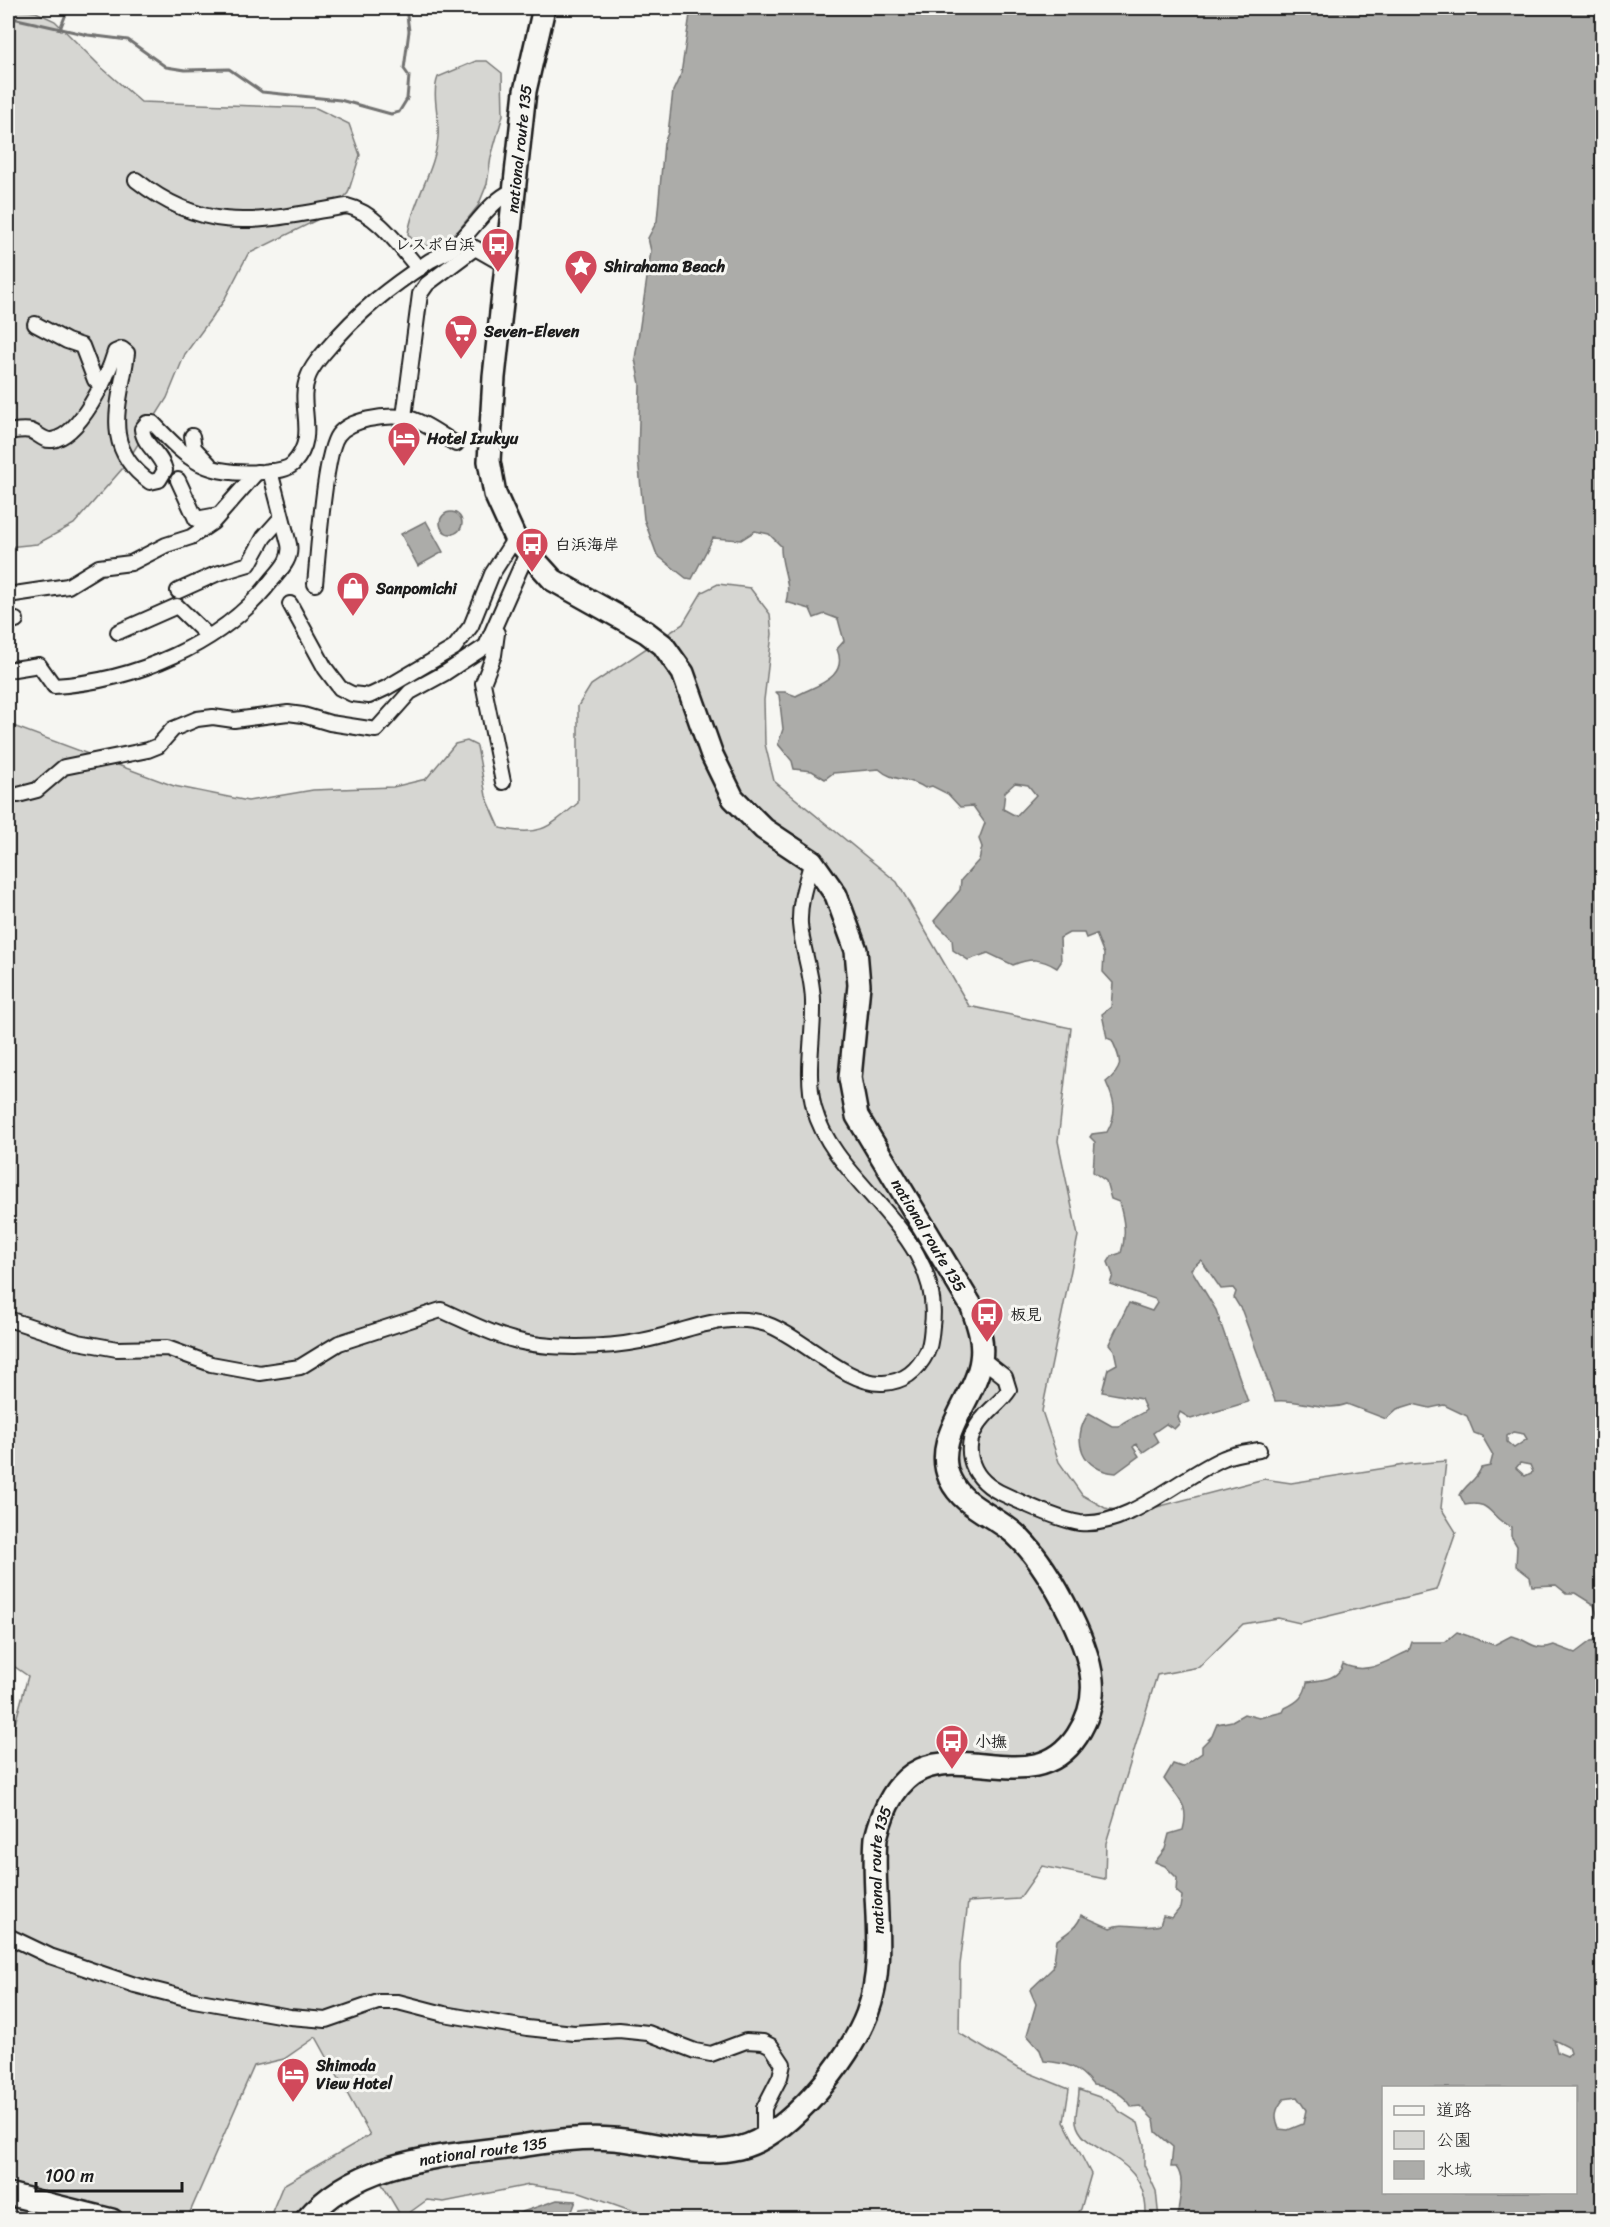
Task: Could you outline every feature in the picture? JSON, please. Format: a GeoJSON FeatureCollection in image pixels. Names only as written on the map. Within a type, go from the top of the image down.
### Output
{"type":"FeatureCollection","features":[{"type":"Feature","properties":{"kind":"highway","name":"national route 135"},"geometry":{"type":"LineString","coordinates":[[306,2220],[348,2184],[374,2171],[417,2160],[577,2138],[614,2139],[691,2151],[741,2148],[764,2139],[799,2110],[823,2082],[850,2048],[868,2013],[875,1974],[876,1838],[881,1817],[893,1793],[907,1778],[939,1763],[957,1761],[1012,1767],[1043,1764],[1059,1755],[1072,1742],[1085,1723],[1093,1687],[1087,1651],[1049,1576],[1030,1549],[1014,1533],[972,1506],[949,1479],[945,1461],[950,1436],[972,1388],[982,1359],[981,1334],[972,1307],[857,1116],[850,1078],[859,985],[856,950],[836,895],[812,861],[764,829],[733,798],[712,755],[683,673],[663,645],[646,632],[563,586],[538,566],[521,545],[495,495],[489,461],[489,430],[525,91],[544,8]]}},
{"type":"Feature","properties":{"kind":"highway"},"geometry":{"type":"LineString","coordinates":[[8,2194],[112,2220]]}},
{"type":"Feature","properties":{"kind":"street"},"geometry":{"type":"LineString","coordinates":[[136,180],[161,200],[195,214],[224,221],[259,221],[346,206],[358,209],[391,236],[419,269]]}},
{"type":"Feature","properties":{"kind":"street"},"geometry":{"type":"LineString","coordinates":[[8,432],[28,430],[44,440],[61,438],[74,426],[102,385],[118,349],[125,350],[115,427],[129,460],[150,482],[159,480],[165,470],[163,462],[143,438],[142,429],[147,423],[153,423],[173,446],[202,467],[215,470],[263,472],[292,464],[305,441],[308,427],[305,393],[307,378],[313,367],[360,311],[376,297],[454,247],[490,206],[514,190]]}},
{"type":"Feature","properties":{"kind":"street"},"geometry":{"type":"LineString","coordinates":[[404,417],[420,294],[427,285],[476,248],[496,260],[507,263]]}},
{"type":"Feature","properties":{"kind":"street"},"geometry":{"type":"LineString","coordinates":[[35,324],[67,341],[82,346],[91,373],[102,385]]}},
{"type":"Feature","properties":{"kind":"street"},"geometry":{"type":"LineString","coordinates":[[315,584],[321,520],[334,441],[338,434],[351,424],[404,417],[456,444]]}},
{"type":"Feature","properties":{"kind":"street"},"geometry":{"type":"LineString","coordinates":[[192,436],[194,448],[215,470]]}},
{"type":"Feature","properties":{"kind":"street"},"geometry":{"type":"LineString","coordinates":[[8,594],[68,586],[99,567],[131,563],[199,533],[263,472]]}},
{"type":"Feature","properties":{"kind":"street"},"geometry":{"type":"LineString","coordinates":[[8,670],[39,665],[54,686],[99,681],[129,674],[194,647],[264,590],[285,564],[290,549],[263,472]]}},
{"type":"Feature","properties":{"kind":"street"},"geometry":{"type":"LineString","coordinates":[[178,480],[196,519],[218,515]]}},
{"type":"Feature","properties":{"kind":"street"},"geometry":{"type":"LineString","coordinates":[[178,591],[216,574],[249,564],[264,537],[281,519]]}},
{"type":"Feature","properties":{"kind":"street"},"geometry":{"type":"LineString","coordinates":[[290,604],[325,668],[339,688],[352,694],[369,696],[454,648],[471,626],[492,574],[521,545]]}},
{"type":"Feature","properties":{"kind":"street"},"geometry":{"type":"LineString","coordinates":[[503,782],[483,682],[494,654],[497,625],[521,545]]}},
{"type":"Feature","properties":{"kind":"street"},"geometry":{"type":"LineString","coordinates":[[118,632],[177,606],[208,636]]}},
{"type":"Feature","properties":{"kind":"street"},"geometry":{"type":"LineString","coordinates":[[18,795],[37,790],[64,767],[158,746],[173,729],[197,719],[213,717],[240,719],[288,713],[376,730],[410,692],[482,650],[497,625]]}},
{"type":"Feature","properties":{"kind":"street"},"geometry":{"type":"LineString","coordinates":[[8,1319],[78,1342],[117,1349],[167,1348],[211,1364],[260,1373],[300,1367],[339,1343],[441,1310],[515,1341],[564,1346],[640,1342],[724,1320],[750,1319],[785,1333],[830,1362],[866,1381],[882,1383],[902,1379],[919,1369],[930,1347],[933,1295],[929,1277],[903,1234],[826,1138],[814,1107],[811,1068],[813,1000],[800,924],[801,901],[812,861]]}},
{"type":"Feature","properties":{"kind":"street"},"geometry":{"type":"LineString","coordinates":[[982,1359],[1005,1377],[1009,1390],[976,1429],[970,1446],[971,1465],[976,1475],[985,1485],[1002,1494],[1080,1523],[1122,1515],[1166,1494],[1222,1459],[1260,1450]]}},
{"type":"Feature","properties":{"kind":"street"},"geometry":{"type":"LineString","coordinates":[[8,1936],[50,1956],[135,1985],[194,2000],[291,2017],[326,2020],[378,2002],[398,2002],[526,2028],[574,2033],[619,2030],[648,2033],[694,2051],[711,2054],[746,2041],[763,2043],[771,2046],[783,2064],[780,2077],[764,2108],[764,2139]]}},
{"type":"Feature","properties":{"kind":"green space"},"geometry":{"type":"Polygon","coordinates":[[[8,9],[36,12],[55,21],[101,67],[141,102],[316,108],[349,124],[360,155],[348,193],[327,215],[248,254],[223,302],[185,354],[167,398],[123,468],[74,524],[37,544],[8,547],[8,9]]]}},
{"type":"Feature","properties":{"kind":"green space"},"geometry":{"type":"Polygon","coordinates":[[[476,61],[487,61],[502,73],[503,115],[491,157],[487,184],[478,206],[458,231],[431,247],[415,243],[408,234],[414,209],[433,162],[438,137],[435,91],[438,77],[476,61]]]}},
{"type":"Feature","properties":{"kind":"green space"},"geometry":{"type":"Polygon","coordinates":[[[718,584],[750,588],[770,614],[772,634],[764,700],[765,744],[774,781],[897,882],[969,1006],[1071,1028],[1058,1141],[1078,1236],[1042,1411],[1059,1462],[1082,1495],[1105,1508],[1127,1512],[1153,1508],[1264,1479],[1291,1483],[1411,1464],[1446,1461],[1441,1508],[1456,1532],[1436,1590],[1300,1623],[1278,1618],[1243,1624],[1199,1667],[1157,1675],[1106,1843],[1105,1879],[1042,1866],[1019,1899],[968,1902],[960,1965],[959,2033],[1017,2068],[1069,2089],[1064,2122],[1091,2174],[1081,2209],[1074,2219],[656,2219],[580,2192],[529,2185],[444,2202],[427,2200],[402,2218],[372,2167],[297,2219],[269,2219],[283,2185],[370,2135],[316,2037],[284,2059],[254,2066],[187,2219],[39,2220],[8,2211],[8,1749],[28,1676],[8,1662],[8,724],[174,786],[248,801],[313,790],[393,787],[426,779],[455,744],[467,741],[477,746],[486,796],[500,828],[534,831],[559,819],[578,803],[578,706],[591,685],[683,624],[702,592],[718,584]]]}},
{"type":"Feature","properties":{"kind":"green space"},"geometry":{"type":"Polygon","coordinates":[[[1079,2090],[1108,2100],[1120,2112],[1138,2123],[1144,2144],[1144,2165],[1156,2191],[1159,2219],[1146,2219],[1144,2196],[1137,2180],[1127,2167],[1090,2142],[1081,2133],[1076,2122],[1079,2090]]]}},
{"type":"Feature","properties":{"kind":"green space"},"geometry":{"type":"Polygon","coordinates":[[[589,2208],[621,2219],[575,2219],[580,2209],[589,2208]]]}},
{"type":"Feature","properties":{"kind":"water"},"geometry":{"type":"Polygon","coordinates":[[[691,8],[1602,8],[1602,1568],[1599,1570],[1602,1578],[1602,1617],[1598,1618],[1594,1605],[1575,1593],[1566,1593],[1556,1585],[1532,1586],[1530,1577],[1516,1566],[1517,1546],[1511,1536],[1511,1527],[1498,1519],[1486,1507],[1474,1504],[1465,1505],[1460,1495],[1481,1468],[1490,1466],[1493,1455],[1482,1436],[1474,1433],[1467,1416],[1444,1405],[1430,1408],[1413,1404],[1397,1409],[1386,1419],[1347,1404],[1330,1407],[1294,1401],[1275,1401],[1242,1311],[1234,1298],[1236,1292],[1233,1288],[1221,1289],[1201,1260],[1191,1269],[1216,1310],[1248,1402],[1191,1419],[1180,1412],[1178,1417],[1180,1423],[1174,1429],[1166,1424],[1153,1433],[1158,1442],[1143,1452],[1136,1444],[1133,1447],[1139,1456],[1116,1473],[1104,1471],[1095,1466],[1083,1452],[1080,1433],[1089,1413],[1112,1426],[1119,1426],[1146,1410],[1141,1399],[1102,1392],[1108,1369],[1117,1364],[1114,1350],[1109,1344],[1129,1303],[1152,1311],[1157,1303],[1155,1299],[1110,1284],[1113,1275],[1108,1262],[1112,1256],[1121,1253],[1124,1240],[1123,1221],[1119,1202],[1111,1199],[1106,1181],[1093,1172],[1095,1142],[1090,1137],[1092,1134],[1107,1132],[1113,1119],[1112,1095],[1106,1082],[1116,1072],[1120,1063],[1112,1040],[1107,1038],[1102,1014],[1111,1007],[1113,983],[1103,972],[1104,954],[1096,934],[1086,938],[1084,933],[1069,933],[1060,938],[1061,962],[1057,968],[1046,962],[1035,960],[1013,965],[988,953],[968,960],[953,950],[952,939],[934,921],[960,890],[961,880],[979,860],[982,847],[979,839],[985,823],[973,806],[960,807],[948,794],[932,786],[925,788],[890,776],[879,769],[833,773],[825,779],[812,771],[794,769],[792,761],[778,744],[783,729],[779,695],[776,692],[796,696],[821,684],[835,674],[840,659],[837,649],[844,641],[838,619],[825,614],[814,618],[810,609],[786,602],[788,587],[781,546],[769,534],[755,531],[741,540],[713,538],[692,579],[686,578],[657,555],[644,519],[638,458],[640,384],[635,359],[651,251],[648,238],[657,221],[664,143],[668,133],[673,91],[681,74],[691,8]],[[1015,783],[1005,792],[1003,809],[1016,816],[1036,795],[1028,785],[1015,783]],[[1513,1432],[1507,1436],[1507,1442],[1514,1448],[1527,1439],[1524,1434],[1513,1432]],[[1520,1463],[1516,1468],[1525,1476],[1533,1472],[1530,1465],[1520,1463]]]}},
{"type":"Feature","properties":{"kind":"water"},"geometry":{"type":"Polygon","coordinates":[[[451,512],[459,515],[462,523],[459,531],[451,534],[443,531],[440,523],[443,515],[451,512]]]}},
{"type":"Feature","properties":{"kind":"water"},"geometry":{"type":"Polygon","coordinates":[[[426,521],[443,552],[418,566],[401,534],[426,521]]]}},
{"type":"Feature","properties":{"kind":"water"},"geometry":{"type":"Polygon","coordinates":[[[1457,1632],[1494,1645],[1511,1636],[1535,1646],[1554,1645],[1575,1653],[1591,1641],[1602,1639],[1602,2219],[1178,2219],[1181,2179],[1176,2167],[1171,2167],[1173,2147],[1156,2132],[1154,2120],[1140,2106],[1132,2107],[1115,2092],[1093,2085],[1072,2067],[1044,2061],[1040,2050],[1027,2035],[1036,2004],[1030,1990],[1053,1968],[1057,1940],[1075,1926],[1081,1915],[1110,1928],[1121,1925],[1147,1927],[1160,1925],[1163,1916],[1172,1918],[1180,1908],[1182,1896],[1176,1891],[1177,1878],[1165,1866],[1155,1862],[1165,1849],[1169,1834],[1183,1830],[1185,1821],[1181,1802],[1164,1779],[1173,1764],[1182,1767],[1202,1753],[1202,1746],[1212,1736],[1217,1724],[1232,1721],[1244,1714],[1259,1718],[1283,1712],[1285,1708],[1300,1698],[1307,1682],[1333,1676],[1338,1673],[1343,1664],[1369,1668],[1384,1663],[1409,1651],[1412,1642],[1445,1642],[1457,1632]],[[1554,2040],[1557,2052],[1567,2056],[1570,2053],[1568,2047],[1554,2040]],[[1297,2097],[1284,2099],[1279,2106],[1276,2121],[1279,2129],[1288,2130],[1303,2124],[1306,2110],[1297,2097]]]}},
{"type":"Feature","properties":{"kind":"water"},"geometry":{"type":"Polygon","coordinates":[[[557,2200],[576,2201],[569,2219],[502,2219],[557,2200]]]}},
{"type":"Feature","properties":{"kind":"waterway"},"geometry":{"type":"LineString","coordinates":[[60,29],[68,9],[73,8]]}},
{"type":"Feature","properties":{"kind":"waterway"},"geometry":{"type":"LineString","coordinates":[[8,17],[88,35],[128,40],[166,67],[185,70],[229,69],[262,92],[340,100],[391,114],[399,112],[407,99],[409,76],[404,69],[409,31],[406,8]]}},
{"type":"Feature","properties":{"kind":"place","name":"レスポ白浜"},"geometry":{"type":"Point","coordinates":[498,273]}},
{"type":"Feature","properties":{"kind":"place","name":"Shirahama Beach"},"geometry":{"type":"Point","coordinates":[581,295]}},
{"type":"Feature","properties":{"kind":"place","name":"Seven-Eleven"},"geometry":{"type":"Point","coordinates":[461,360]}},
{"type":"Feature","properties":{"kind":"place","name":"Hotel Izukyu"},"geometry":{"type":"Point","coordinates":[404,467]}},
{"type":"Feature","properties":{"kind":"place","name":"白浜海岸"},"geometry":{"type":"Point","coordinates":[532,573]}},
{"type":"Feature","properties":{"kind":"place","name":"Sanpomichi"},"geometry":{"type":"Point","coordinates":[353,617]}},
{"type":"Feature","properties":{"kind":"place","name":"板見"},"geometry":{"type":"Point","coordinates":[987,1343]}},
{"type":"Feature","properties":{"kind":"place","name":"小撫"},"geometry":{"type":"Point","coordinates":[952,1770]}},
{"type":"Feature","properties":{"kind":"place","name":"Shimoda View Hotel"},"geometry":{"type":"Point","coordinates":[293,2103]}}]}
